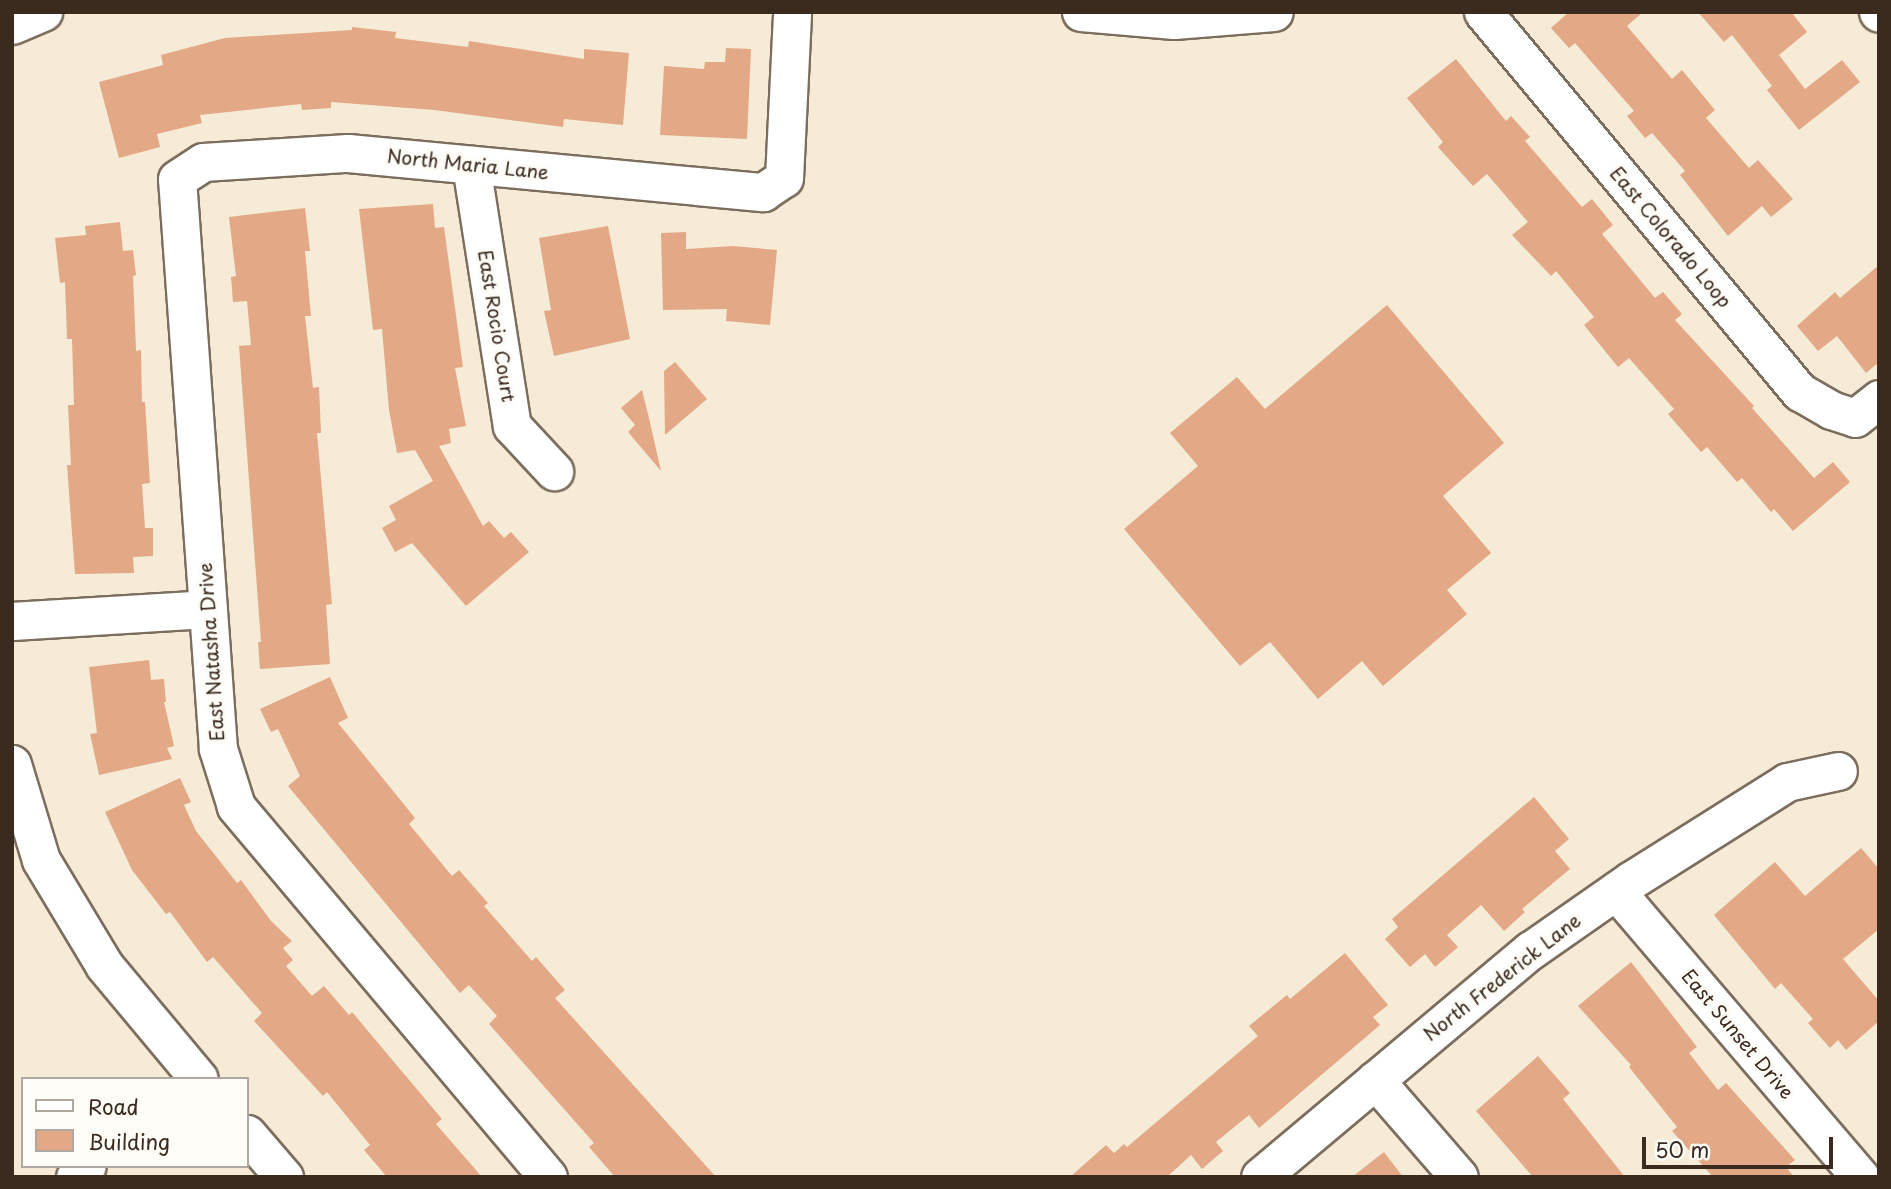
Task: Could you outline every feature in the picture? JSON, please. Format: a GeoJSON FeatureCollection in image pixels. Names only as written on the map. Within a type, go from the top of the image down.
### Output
{"type":"FeatureCollection","features":[{"type":"Feature","properties":{"kind":"street"},"geometry":{"type":"LineString","coordinates":[[12,25],[43,12]]}},
{"type":"Feature","properties":{"kind":"street","name":"North Maria Lane"},"geometry":{"type":"LineString","coordinates":[[177,179],[203,162],[348,153],[763,192],[784,178],[792,12]]}},
{"type":"Feature","properties":{"kind":"street"},"geometry":{"type":"LineString","coordinates":[[1081,12],[1174,20],[1275,12]]}},
{"type":"Feature","properties":{"kind":"street","name":"East Colorado Loop"},"geometry":{"type":"LineString","coordinates":[[1483,12],[1800,391],[1831,410],[1855,418],[1879,399]]}},
{"type":"Feature","properties":{"kind":"street","name":"East Rocio Court"},"geometry":{"type":"LineString","coordinates":[[471,165],[512,426],[554,471]]}},
{"type":"Feature","properties":{"kind":"street","name":"East Natasha Drive"},"geometry":{"type":"LineString","coordinates":[[177,179],[218,749],[236,806],[548,1177]]}},
{"type":"Feature","properties":{"kind":"street"},"geometry":{"type":"LineString","coordinates":[[12,621],[208,609]]}},
{"type":"Feature","properties":{"kind":"street"},"geometry":{"type":"LineString","coordinates":[[12,764],[41,860],[104,965],[194,1077]]}},
{"type":"Feature","properties":{"kind":"street","name":"North Frederick Lane"},"geometry":{"type":"LineString","coordinates":[[1260,1177],[1531,950],[1616,891],[1787,782],[1838,771]]}},
{"type":"Feature","properties":{"kind":"street","name":"East Sunset Drive"},"geometry":{"type":"LineString","coordinates":[[1616,891],[1860,1177]]}},
{"type":"Feature","properties":{"kind":"street"},"geometry":{"type":"LineString","coordinates":[[1374,1080],[1459,1177]]}},
{"type":"Feature","properties":{"kind":"street"},"geometry":{"type":"LineString","coordinates":[[248,1135],[284,1177]]}},
{"type":"Feature","properties":{"kind":"building"},"geometry":{"type":"Polygon","coordinates":[[[1569,12],[1643,12],[1627,26],[1672,79],[1682,70],[1715,110],[1706,118],[1749,168],[1758,160],[1793,199],[1771,217],[1762,206],[1728,236],[1680,175],[1685,171],[1652,133],[1645,138],[1627,116],[1634,111],[1575,43],[1569,48],[1551,28],[1569,12]]]}},
{"type":"Feature","properties":{"kind":"building"},"geometry":{"type":"Polygon","coordinates":[[[1698,12],[1791,12],[1807,32],[1779,55],[1805,89],[1842,60],[1860,82],[1799,130],[1767,90],[1772,86],[1732,35],[1724,42],[1698,12]]]}},
{"type":"Feature","properties":{"kind":"building"},"geometry":{"type":"Polygon","coordinates":[[[352,27],[396,32],[395,38],[468,47],[469,41],[584,59],[584,49],[629,53],[623,125],[564,119],[563,127],[434,110],[331,102],[331,108],[302,110],[301,104],[200,115],[202,123],[157,134],[160,147],[119,158],[99,82],[163,65],[161,55],[225,38],[352,30],[352,27]]]}},
{"type":"Feature","properties":{"kind":"building"},"geometry":{"type":"Polygon","coordinates":[[[726,48],[751,49],[747,139],[660,135],[664,66],[704,69],[705,62],[725,62],[726,48]]]}},
{"type":"Feature","properties":{"kind":"building"},"geometry":{"type":"Polygon","coordinates":[[[1456,59],[1506,121],[1511,116],[1530,137],[1525,141],[1582,207],[1592,199],[1613,225],[1602,234],[1655,298],[1663,292],[1682,314],[1675,320],[1754,406],[1752,408],[1814,478],[1833,462],[1850,482],[1793,531],[1774,509],[1771,512],[1742,478],[1737,482],[1707,447],[1701,452],[1668,414],[1674,409],[1629,358],[1618,367],[1584,325],[1594,317],[1556,271],[1551,276],[1512,235],[1528,222],[1487,174],[1473,186],[1438,147],[1443,142],[1407,98],[1456,59]]]}},
{"type":"Feature","properties":{"kind":"building"},"geometry":{"type":"Polygon","coordinates":[[[433,204],[435,228],[444,227],[463,367],[455,368],[466,426],[449,429],[451,443],[439,446],[483,526],[489,521],[504,538],[511,532],[529,552],[466,606],[412,543],[395,552],[382,528],[396,520],[389,506],[433,481],[415,450],[397,453],[389,410],[382,329],[373,330],[359,209],[433,204]]]}},
{"type":"Feature","properties":{"kind":"building"},"geometry":{"type":"Polygon","coordinates":[[[305,208],[310,251],[305,251],[311,316],[305,316],[313,388],[319,387],[321,433],[317,433],[332,604],[326,605],[330,664],[260,669],[258,642],[261,642],[239,346],[251,345],[247,301],[233,302],[231,277],[236,276],[229,217],[305,208]]]}},
{"type":"Feature","properties":{"kind":"building"},"geometry":{"type":"Polygon","coordinates":[[[120,222],[123,251],[133,250],[136,275],[133,276],[136,351],[141,350],[142,402],[145,402],[150,483],[142,484],[145,528],[153,528],[153,556],[133,557],[134,573],[75,574],[67,465],[71,465],[68,405],[74,405],[72,339],[67,339],[65,282],[60,283],[55,238],[86,235],[85,226],[120,222]]]}},
{"type":"Feature","properties":{"kind":"building"},"geometry":{"type":"Polygon","coordinates":[[[608,226],[630,339],[554,356],[544,311],[551,310],[539,238],[608,226]]]}},
{"type":"Feature","properties":{"kind":"building"},"geometry":{"type":"Polygon","coordinates":[[[686,232],[686,249],[733,246],[777,250],[770,325],[726,321],[727,309],[663,310],[661,233],[686,232]]]}},
{"type":"Feature","properties":{"kind":"building"},"geometry":{"type":"Polygon","coordinates":[[[1879,265],[1879,362],[1866,373],[1837,336],[1818,351],[1797,326],[1835,292],[1840,298],[1879,265]]]}},
{"type":"Feature","properties":{"kind":"building"},"geometry":{"type":"Polygon","coordinates":[[[1387,305],[1504,443],[1443,496],[1491,553],[1447,590],[1467,614],[1383,686],[1362,661],[1318,699],[1270,642],[1240,666],[1124,529],[1198,466],[1170,433],[1237,377],[1265,409],[1387,305]]]}},
{"type":"Feature","properties":{"kind":"building"},"geometry":{"type":"Polygon","coordinates":[[[675,362],[707,399],[665,435],[664,371],[675,362]]]}},
{"type":"Feature","properties":{"kind":"building"},"geometry":{"type":"Polygon","coordinates":[[[642,390],[661,471],[628,432],[635,425],[621,408],[642,390]]]}},
{"type":"Feature","properties":{"kind":"building"},"geometry":{"type":"Polygon","coordinates":[[[149,660],[151,680],[164,679],[164,702],[174,746],[167,748],[172,759],[99,775],[90,734],[97,733],[89,667],[149,660]]]}},
{"type":"Feature","properties":{"kind":"building"},"geometry":{"type":"Polygon","coordinates":[[[330,677],[348,718],[338,723],[415,818],[409,824],[452,876],[459,870],[488,903],[484,906],[532,961],[536,957],[565,990],[555,998],[716,1177],[615,1177],[589,1147],[594,1143],[489,1024],[497,1016],[469,985],[460,993],[288,786],[300,776],[278,729],[271,732],[260,709],[330,677]]]}},
{"type":"Feature","properties":{"kind":"building"},"geometry":{"type":"Polygon","coordinates":[[[180,778],[191,802],[184,805],[196,831],[237,883],[241,880],[271,921],[292,941],[283,948],[293,960],[286,966],[312,996],[324,986],[349,1015],[352,1012],[442,1119],[436,1124],[482,1177],[387,1177],[364,1150],[370,1145],[327,1092],[323,1096],[254,1021],[262,1013],[213,957],[207,962],[170,912],[166,914],[132,870],[105,812],[180,778]]]}},
{"type":"Feature","properties":{"kind":"building"},"geometry":{"type":"Polygon","coordinates":[[[1534,797],[1569,839],[1555,851],[1570,869],[1522,909],[1525,912],[1504,931],[1481,905],[1447,935],[1458,947],[1435,967],[1425,954],[1410,967],[1385,939],[1398,927],[1392,919],[1534,797]]]}},
{"type":"Feature","properties":{"kind":"building"},"geometry":{"type":"Polygon","coordinates":[[[1861,848],[1879,869],[1879,929],[1843,959],[1879,1001],[1879,1021],[1846,1050],[1838,1040],[1830,1048],[1808,1023],[1813,1019],[1781,983],[1775,989],[1714,915],[1775,862],[1805,896],[1861,848]]]}},
{"type":"Feature","properties":{"kind":"building"},"geometry":{"type":"Polygon","coordinates":[[[1345,953],[1388,1005],[1373,1017],[1380,1025],[1259,1128],[1249,1115],[1216,1142],[1223,1151],[1202,1169],[1191,1155],[1167,1177],[1070,1177],[1106,1145],[1114,1153],[1124,1144],[1127,1147],[1258,1036],[1249,1026],[1287,995],[1290,999],[1345,953]]]}},
{"type":"Feature","properties":{"kind":"building"},"geometry":{"type":"Polygon","coordinates":[[[1631,962],[1697,1047],[1689,1053],[1718,1090],[1726,1083],[1795,1160],[1786,1167],[1794,1177],[1713,1177],[1672,1131],[1677,1127],[1629,1067],[1631,1065],[1578,1006],[1631,962]]]}},
{"type":"Feature","properties":{"kind":"building"},"geometry":{"type":"Polygon","coordinates":[[[1538,1056],[1570,1093],[1563,1099],[1625,1177],[1533,1177],[1476,1111],[1538,1056]]]}},
{"type":"Feature","properties":{"kind":"building"},"geometry":{"type":"Polygon","coordinates":[[[1384,1152],[1403,1177],[1352,1177],[1384,1152]]]}}]}
